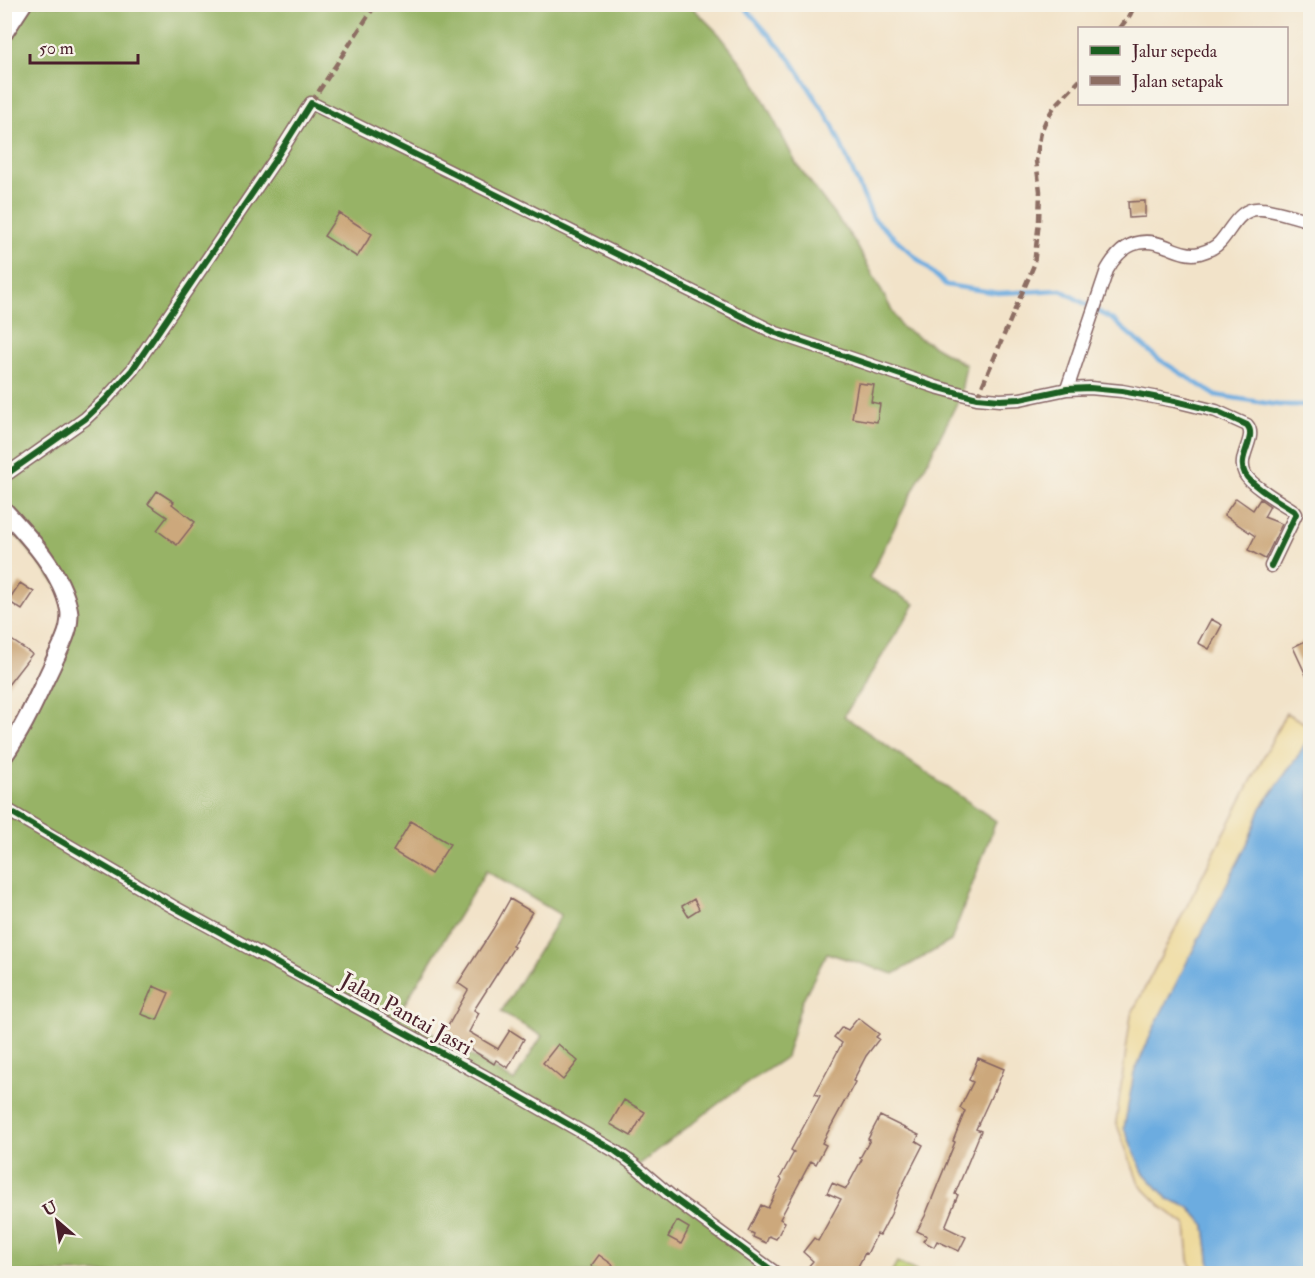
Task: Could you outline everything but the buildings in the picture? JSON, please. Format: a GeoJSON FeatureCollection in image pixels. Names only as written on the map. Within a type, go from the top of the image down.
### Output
{"type":"FeatureCollection","features":[{"type":"Feature","properties":{"kind":"street"},"geometry":{"type":"LineString","coordinates":[[4,33],[23,4]]}},
{"type":"Feature","properties":{"kind":"street"},"geometry":{"type":"LineString","coordinates":[[4,476],[85,418],[132,370],[275,160],[311,103],[776,333],[936,387],[977,398],[1020,399],[1067,389],[1090,387],[1175,401],[1216,411],[1247,425],[1251,429],[1251,434],[1243,457],[1244,472],[1256,486],[1296,514],[1271,566]]}},
{"type":"Feature","properties":{"kind":"street"},"geometry":{"type":"LineString","coordinates":[[1067,389],[1107,270],[1121,251],[1138,242],[1149,242],[1193,255],[1211,249],[1219,243],[1238,219],[1249,210],[1260,209],[1311,220]]}},
{"type":"Feature","properties":{"kind":"street"},"geometry":{"type":"LineString","coordinates":[[4,510],[36,545],[50,566],[62,587],[69,611],[68,627],[60,647],[25,722],[4,756]]}},
{"type":"Feature","properties":{"kind":"street","name":"Jalan Pantai Jasri"},"geometry":{"type":"LineString","coordinates":[[4,808],[172,906],[484,1076],[615,1151],[672,1197],[777,1274]]}},
{"type":"Feature","properties":{"kind":"green space"},"geometry":{"type":"Polygon","coordinates":[[[5,5],[690,5],[719,34],[751,75],[796,163],[855,242],[901,327],[966,365],[960,397],[869,578],[915,604],[844,716],[996,821],[951,941],[894,974],[827,953],[802,1001],[786,1057],[727,1097],[636,1167],[779,1273],[5,1273],[5,715],[19,725],[69,622],[62,592],[22,541],[5,526],[5,5]],[[486,871],[399,1013],[514,1081],[542,1036],[501,1012],[561,915],[486,871]]]}},
{"type":"Feature","properties":{"kind":"green space"},"geometry":{"type":"Polygon","coordinates":[[[897,1262],[920,1273],[891,1273],[897,1262]]]}},
{"type":"Feature","properties":{"kind":"sand"},"geometry":{"type":"Polygon","coordinates":[[[1286,713],[1308,725],[1310,722],[1310,735],[1261,808],[1248,842],[1168,1199],[1189,1207],[1205,1226],[1211,1273],[1193,1273],[1189,1260],[1186,1225],[1163,1208],[1139,1184],[1116,1122],[1131,1015],[1286,713]]]}},
{"type":"Feature","properties":{"kind":"water"},"geometry":{"type":"Polygon","coordinates":[[[1310,735],[1310,1273],[1211,1273],[1205,1226],[1189,1207],[1168,1199],[1143,1172],[1124,1128],[1134,1073],[1157,1021],[1248,842],[1261,808],[1310,735]]]}},
{"type":"Feature","properties":{"kind":"waterway"},"geometry":{"type":"LineString","coordinates":[[742,4],[791,60],[832,124],[873,218],[946,285],[998,293],[1061,290],[1113,320],[1157,358],[1215,395],[1278,405],[1310,405]]}},
{"type":"Feature","properties":{"kind":"marked path"},"geometry":{"type":"LineString","coordinates":[[311,103],[376,4]]}},
{"type":"Feature","properties":{"kind":"marked path"},"geometry":{"type":"LineString","coordinates":[[1121,27],[1135,4]]}},
{"type":"Feature","properties":{"kind":"marked path"},"geometry":{"type":"LineString","coordinates":[[977,398],[1034,265],[1040,191],[1036,161],[1041,132],[1054,107],[1078,82]]}},
{"type":"Feature","properties":{"kind":"cycle path"},"geometry":{"type":"LineString","coordinates":[[4,476],[85,419],[132,370],[275,160],[311,103],[776,333],[936,387],[977,398],[1020,399],[1067,389],[1090,388],[1122,391],[1216,411],[1247,425],[1250,435],[1243,461],[1245,474],[1260,489],[1296,514],[1271,566]]}},
{"type":"Feature","properties":{"kind":"cycle path"},"geometry":{"type":"LineString","coordinates":[[4,808],[172,906],[484,1076],[615,1151],[672,1197],[777,1274]]}}]}
